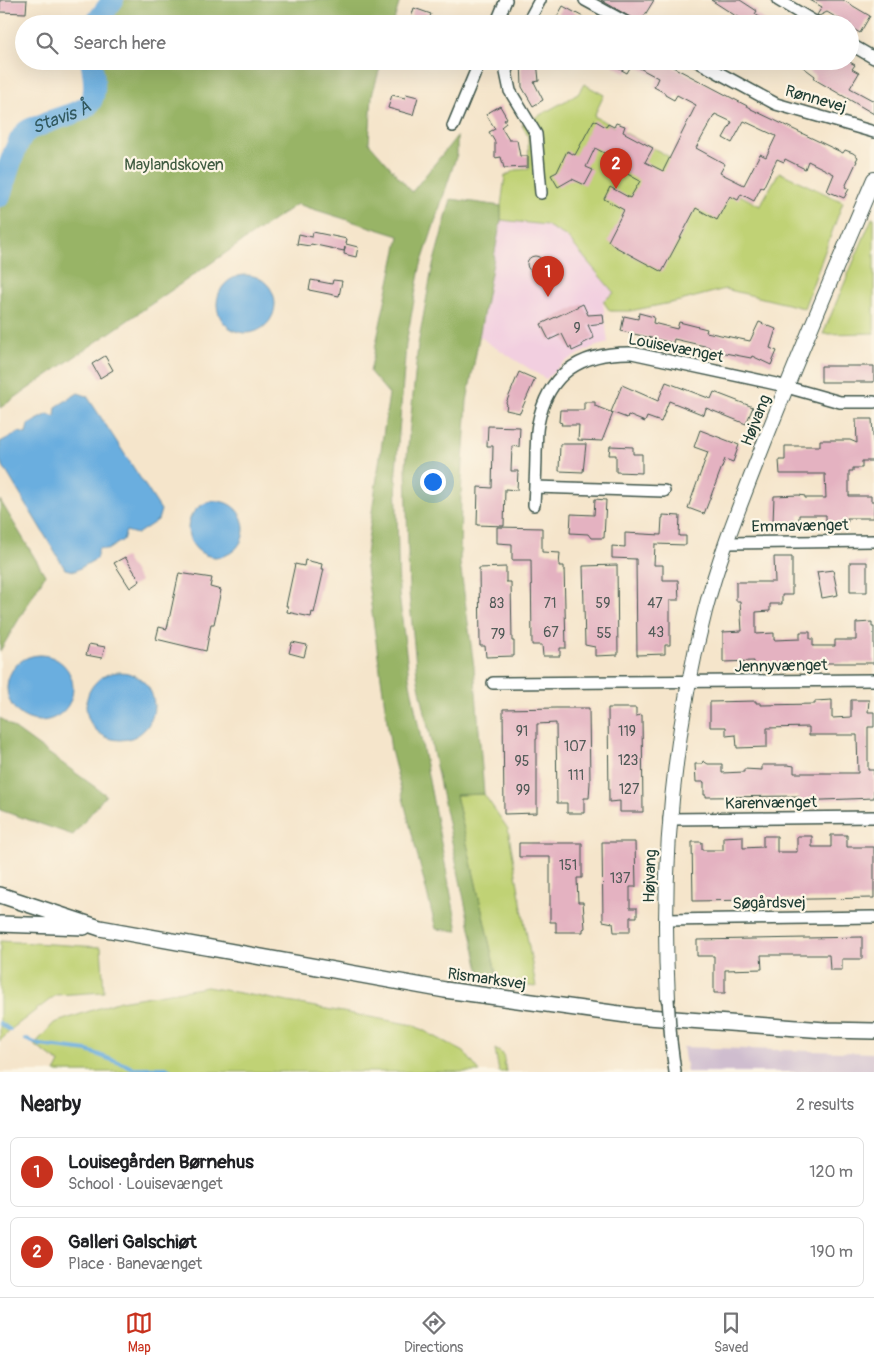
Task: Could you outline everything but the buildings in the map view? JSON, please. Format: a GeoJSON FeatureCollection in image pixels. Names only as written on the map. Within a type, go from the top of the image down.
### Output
{"type":"FeatureCollection","features":[{"type":"Feature","properties":{"kind":"main road","name":"Rismarksvej"},"geometry":{"type":"LineString","coordinates":[[0,895],[100,928]]}},
{"type":"Feature","properties":{"kind":"main road","name":"Rismarksvej"},"geometry":{"type":"LineString","coordinates":[[0,924],[100,928],[444,990],[634,1016],[825,1030],[874,1030]]}},
{"type":"Feature","properties":{"kind":"street"},"geometry":{"type":"LineString","coordinates":[[500,15],[506,0]]}},
{"type":"Feature","properties":{"kind":"street"},"geometry":{"type":"LineString","coordinates":[[532,15],[540,0]]}},
{"type":"Feature","properties":{"kind":"street"},"geometry":{"type":"LineString","coordinates":[[585,0],[612,15]]}},
{"type":"Feature","properties":{"kind":"street"},"geometry":{"type":"LineString","coordinates":[[778,0],[803,15]]}},
{"type":"Feature","properties":{"kind":"street"},"geometry":{"type":"LineString","coordinates":[[859,49],[874,58]]}},
{"type":"Feature","properties":{"kind":"street"},"geometry":{"type":"LineString","coordinates":[[453,126],[476,70]]}},
{"type":"Feature","properties":{"kind":"street"},"geometry":{"type":"LineString","coordinates":[[507,70],[510,91],[536,134],[542,193]]}},
{"type":"Feature","properties":{"kind":"street","name":"Rønnevej"},"geometry":{"type":"LineString","coordinates":[[714,70],[776,104],[874,132]]}},
{"type":"Feature","properties":{"kind":"street","name":"Højvang"},"geometry":{"type":"LineString","coordinates":[[675,1072],[668,1000],[665,920],[669,819],[676,760],[689,682],[705,610],[726,543],[787,387],[874,178]]}},
{"type":"Feature","properties":{"kind":"street","name":"Louisevænget"},"geometry":{"type":"LineString","coordinates":[[534,505],[537,425],[545,399],[555,382],[574,365],[596,355],[611,352],[632,353],[787,387],[840,402],[874,402]]}},
{"type":"Feature","properties":{"kind":"street"},"geometry":{"type":"LineString","coordinates":[[535,487],[664,491]]}},
{"type":"Feature","properties":{"kind":"street","name":"Emmavænget"},"geometry":{"type":"LineString","coordinates":[[726,543],[874,541]]}},
{"type":"Feature","properties":{"kind":"street","name":"Jennyvænget"},"geometry":{"type":"LineString","coordinates":[[689,682],[874,680]]}},
{"type":"Feature","properties":{"kind":"street"},"geometry":{"type":"LineString","coordinates":[[493,683],[689,682]]}},
{"type":"Feature","properties":{"kind":"street","name":"Karenvænget"},"geometry":{"type":"LineString","coordinates":[[669,819],[874,817]]}},
{"type":"Feature","properties":{"kind":"street","name":"Søgårdsvej"},"geometry":{"type":"LineString","coordinates":[[665,920],[874,917]]}},
{"type":"Feature","properties":{"kind":"shaded area"},"geometry":{"type":"Polygon","coordinates":[[[501,220],[546,225],[567,236],[614,293],[603,301],[608,343],[593,347],[564,362],[546,379],[480,336],[501,220]]]}},
{"type":"Feature","properties":{"kind":"shaded area"},"geometry":{"type":"Polygon","coordinates":[[[683,1047],[874,1053],[874,1072],[687,1072],[683,1047]]]}},
{"type":"Feature","properties":{"kind":"green space"},"geometry":{"type":"Polygon","coordinates":[[[113,0],[400,0],[396,15],[102,15],[113,0]]]}},
{"type":"Feature","properties":{"kind":"green space","name":"Maylandskoven"},"geometry":{"type":"Polygon","coordinates":[[[92,70],[379,70],[372,95],[369,143],[412,192],[457,136],[457,154],[420,268],[406,344],[396,470],[399,594],[409,677],[458,931],[436,929],[391,750],[365,561],[389,394],[370,372],[399,236],[297,204],[0,408],[1,189],[18,144],[28,131],[41,123],[81,111],[90,101],[94,86],[92,70]]]}},
{"type":"Feature","properties":{"kind":"green space"},"geometry":{"type":"Polygon","coordinates":[[[584,84],[604,95],[594,116],[760,206],[779,172],[843,202],[804,308],[725,289],[680,301],[630,311],[610,311],[603,301],[614,293],[567,237],[546,225],[501,220],[505,176],[516,170],[529,169],[528,136],[522,125],[578,94],[584,84]]]}},
{"type":"Feature","properties":{"kind":"green space"},"geometry":{"type":"Polygon","coordinates":[[[451,199],[501,206],[501,220],[467,401],[461,494],[460,563],[474,667],[484,794],[456,795],[498,982],[483,978],[478,966],[417,675],[409,593],[406,466],[418,345],[432,269],[451,199]]]}},
{"type":"Feature","properties":{"kind":"green space"},"geometry":{"type":"Polygon","coordinates":[[[872,218],[874,218],[874,333],[823,334],[872,218]]]}},
{"type":"Feature","properties":{"kind":"green space"},"geometry":{"type":"Polygon","coordinates":[[[0,500],[45,575],[0,651],[0,500]]]}},
{"type":"Feature","properties":{"kind":"green space"},"geometry":{"type":"Polygon","coordinates":[[[0,718],[106,795],[73,835],[0,810],[0,718]]]}},
{"type":"Feature","properties":{"kind":"green space"},"geometry":{"type":"Polygon","coordinates":[[[484,794],[508,829],[536,987],[498,982],[456,795],[484,794]]]}},
{"type":"Feature","properties":{"kind":"green space"},"geometry":{"type":"Polygon","coordinates":[[[0,941],[101,947],[104,992],[56,995],[14,1027],[0,1041],[0,941]]]}},
{"type":"Feature","properties":{"kind":"green space"},"geometry":{"type":"Polygon","coordinates":[[[207,987],[413,1025],[464,1052],[480,1072],[55,1072],[60,1063],[34,1045],[54,1023],[120,1001],[207,987]]]}},
{"type":"Feature","properties":{"kind":"green space"},"geometry":{"type":"Polygon","coordinates":[[[495,1049],[503,1054],[506,1072],[499,1072],[495,1049]]]}},
{"type":"Feature","properties":{"kind":"water"},"geometry":{"type":"Polygon","coordinates":[[[246,275],[257,277],[267,283],[273,293],[275,304],[273,315],[267,325],[257,331],[246,333],[235,331],[225,325],[219,315],[217,304],[219,293],[225,283],[235,277],[246,275]]]}},
{"type":"Feature","properties":{"kind":"water"},"geometry":{"type":"Polygon","coordinates":[[[78,393],[87,396],[161,510],[158,520],[137,534],[126,531],[123,540],[107,550],[99,548],[96,559],[75,571],[65,569],[0,461],[0,442],[19,432],[26,434],[28,425],[48,414],[55,417],[56,407],[78,393]]]}},
{"type":"Feature","properties":{"kind":"water"},"geometry":{"type":"Polygon","coordinates":[[[211,501],[221,501],[236,509],[242,518],[244,529],[242,540],[236,549],[221,557],[211,557],[200,552],[193,545],[188,534],[188,524],[193,513],[200,506],[211,501]]]}},
{"type":"Feature","properties":{"kind":"water"},"geometry":{"type":"Polygon","coordinates":[[[33,655],[47,655],[59,660],[68,669],[73,681],[71,701],[64,712],[47,721],[33,721],[21,716],[12,707],[7,695],[7,681],[12,669],[21,660],[33,655]]]}},
{"type":"Feature","properties":{"kind":"water"},"geometry":{"type":"Polygon","coordinates":[[[120,672],[133,675],[144,682],[151,693],[154,706],[151,719],[144,730],[133,737],[120,740],[107,737],[96,730],[89,719],[86,706],[89,693],[96,682],[107,675],[120,672]]]}},
{"type":"Feature","properties":{"kind":"waterway","name":"Stavis Å"},"geometry":{"type":"LineString","coordinates":[[102,15],[113,0]]}},
{"type":"Feature","properties":{"kind":"waterway","name":"Stavis Å"},"geometry":{"type":"LineString","coordinates":[[0,196],[14,152],[22,136],[32,128],[85,108],[91,102],[94,93],[92,70]]}},
{"type":"Feature","properties":{"kind":"waterway"},"geometry":{"type":"LineString","coordinates":[[0,1023],[10,1030]]}},
{"type":"Feature","properties":{"kind":"waterway"},"geometry":{"type":"LineString","coordinates":[[25,1039],[40,1045],[88,1051],[134,1068],[166,1068],[173,1072]]}},
{"type":"Feature","properties":{"kind":"place","name":"Galleri Galschiøt"},"geometry":{"type":"Point","coordinates":[616,189]}},
{"type":"Feature","properties":{"kind":"place","name":"Louisegården Børnehus"},"geometry":{"type":"Point","coordinates":[548,297]}}]}
